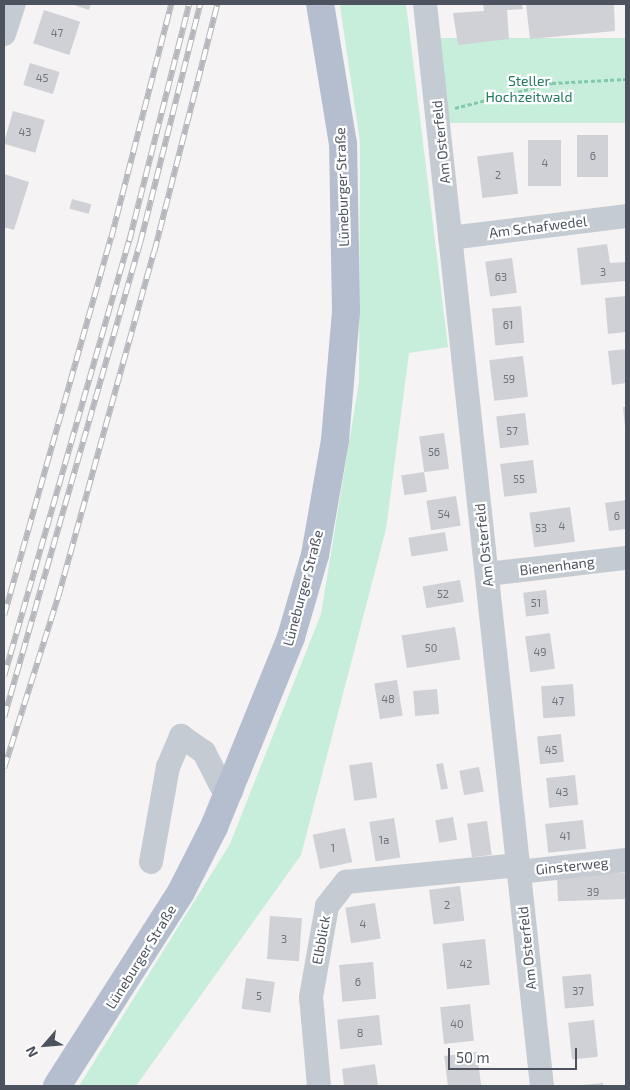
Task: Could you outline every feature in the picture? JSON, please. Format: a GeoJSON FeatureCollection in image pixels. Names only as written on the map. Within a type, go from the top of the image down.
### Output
{"type":"FeatureCollection","features":[{"type":"Feature","properties":{"kind":"main road","name":"Lüneburger Straße"},"geometry":{"type":"LineString","coordinates":[[57,1086],[182,892],[231,791],[292,637],[315,555],[335,440],[346,311],[343,144],[320,4]]}},
{"type":"Feature","properties":{"kind":"street"},"geometry":{"type":"LineString","coordinates":[[4,34],[14,4]]}},
{"type":"Feature","properties":{"kind":"street","name":"Am Osterfeld"},"geometry":{"type":"LineString","coordinates":[[425,4],[542,1086]]}},
{"type":"Feature","properties":{"kind":"street","name":"Am Schafwedel"},"geometry":{"type":"LineString","coordinates":[[450,238],[626,216]]}},
{"type":"Feature","properties":{"kind":"street","name":"Bienenhang"},"geometry":{"type":"LineString","coordinates":[[487,574],[626,558]]}},
{"type":"Feature","properties":{"kind":"street"},"geometry":{"type":"LineString","coordinates":[[151,862],[168,767],[181,736],[204,752],[221,785],[231,791]]}},
{"type":"Feature","properties":{"kind":"street","name":"Ginsterweg"},"geometry":{"type":"LineString","coordinates":[[518,868],[626,860]]}},
{"type":"Feature","properties":{"kind":"street","name":"Elbblick"},"geometry":{"type":"LineString","coordinates":[[319,1086],[311,997],[327,906],[346,882],[518,868]]}},
{"type":"Feature","properties":{"kind":"path"},"geometry":{"type":"LineString","coordinates":[[438,112],[552,83],[626,79]]}},
{"type":"Feature","properties":{"kind":"green space"},"geometry":{"type":"Polygon","coordinates":[[[345,4],[406,4],[448,347],[409,353],[386,529],[301,855],[136,1086],[79,1086],[230,844],[321,614],[359,382],[360,142],[340,6],[345,4]]]}},
{"type":"Feature","properties":{"kind":"green space","name":"Steller Hochzeitwald"},"geometry":{"type":"Polygon","coordinates":[[[441,38],[626,38],[626,123],[441,123],[441,38]]]}},
{"type":"Feature","properties":{"kind":"building"},"geometry":{"type":"Polygon","coordinates":[[[71,4],[91,4],[89,10],[71,4]]]}},
{"type":"Feature","properties":{"kind":"building"},"geometry":{"type":"Polygon","coordinates":[[[483,4],[522,4],[523,9],[507,10],[509,39],[458,45],[453,13],[484,11],[483,4]]]}},
{"type":"Feature","properties":{"kind":"building"},"geometry":{"type":"Polygon","coordinates":[[[526,4],[614,4],[615,31],[530,39],[526,4]]]}},
{"type":"Feature","properties":{"kind":"building"},"geometry":{"type":"Polygon","coordinates":[[[44,10],[80,22],[69,55],[33,43],[44,10]]]}},
{"type":"Feature","properties":{"kind":"building"},"geometry":{"type":"Polygon","coordinates":[[[30,63],[60,72],[53,94],[23,85],[30,63]]]}},
{"type":"Feature","properties":{"kind":"building"},"geometry":{"type":"Polygon","coordinates":[[[13,111],[45,120],[35,153],[4,144],[13,111]]]}},
{"type":"Feature","properties":{"kind":"building"},"geometry":{"type":"Polygon","coordinates":[[[577,135],[608,135],[608,177],[577,177],[577,135]]]}},
{"type":"Feature","properties":{"kind":"building"},"geometry":{"type":"Polygon","coordinates":[[[528,140],[561,140],[561,186],[528,186],[528,140]]]}},
{"type":"Feature","properties":{"kind":"building"},"geometry":{"type":"Polygon","coordinates":[[[513,152],[518,194],[482,198],[477,156],[513,152]]]}},
{"type":"Feature","properties":{"kind":"building"},"geometry":{"type":"Polygon","coordinates":[[[4,174],[29,182],[14,230],[4,227],[4,174]]]}},
{"type":"Feature","properties":{"kind":"building"},"geometry":{"type":"Polygon","coordinates":[[[72,199],[91,204],[89,214],[69,209],[72,199]]]}},
{"type":"Feature","properties":{"kind":"building"},"geometry":{"type":"Polygon","coordinates":[[[607,244],[610,263],[626,262],[626,281],[581,285],[577,248],[607,244]]]}},
{"type":"Feature","properties":{"kind":"building"},"geometry":{"type":"Polygon","coordinates":[[[512,258],[517,293],[490,296],[485,262],[512,258]]]}},
{"type":"Feature","properties":{"kind":"building"},"geometry":{"type":"Polygon","coordinates":[[[626,296],[626,332],[608,334],[605,298],[626,296]]]}},
{"type":"Feature","properties":{"kind":"building"},"geometry":{"type":"Polygon","coordinates":[[[521,306],[524,343],[495,345],[492,309],[521,306]]]}},
{"type":"Feature","properties":{"kind":"building"},"geometry":{"type":"Polygon","coordinates":[[[626,349],[626,383],[612,385],[608,351],[626,349]]]}},
{"type":"Feature","properties":{"kind":"building"},"geometry":{"type":"Polygon","coordinates":[[[523,356],[528,397],[494,401],[489,360],[523,356]]]}},
{"type":"Feature","properties":{"kind":"building"},"geometry":{"type":"Polygon","coordinates":[[[623,407],[626,407],[626,427],[625,427],[623,407]]]}},
{"type":"Feature","properties":{"kind":"building"},"geometry":{"type":"Polygon","coordinates":[[[525,413],[529,445],[500,448],[496,417],[525,413]]]}},
{"type":"Feature","properties":{"kind":"building"},"geometry":{"type":"Polygon","coordinates":[[[444,433],[449,469],[424,472],[419,436],[444,433]]]}},
{"type":"Feature","properties":{"kind":"building"},"geometry":{"type":"Polygon","coordinates":[[[533,460],[537,493],[504,497],[500,464],[533,460]]]}},
{"type":"Feature","properties":{"kind":"building"},"geometry":{"type":"Polygon","coordinates":[[[424,472],[427,492],[404,495],[401,476],[424,472]]]}},
{"type":"Feature","properties":{"kind":"building"},"geometry":{"type":"Polygon","coordinates":[[[456,496],[461,526],[431,530],[426,501],[456,496]]]}},
{"type":"Feature","properties":{"kind":"building"},"geometry":{"type":"Polygon","coordinates":[[[626,500],[626,529],[609,531],[605,503],[626,500]]]}},
{"type":"Feature","properties":{"kind":"building"},"geometry":{"type":"Polygon","coordinates":[[[570,507],[575,542],[534,547],[529,513],[570,507]]]}},
{"type":"Feature","properties":{"kind":"building"},"geometry":{"type":"Polygon","coordinates":[[[445,532],[448,551],[411,557],[408,538],[445,532]]]}},
{"type":"Feature","properties":{"kind":"building"},"geometry":{"type":"Polygon","coordinates":[[[460,580],[464,602],[426,608],[423,587],[460,580]]]}},
{"type":"Feature","properties":{"kind":"building"},"geometry":{"type":"Polygon","coordinates":[[[546,590],[549,614],[526,617],[523,593],[546,590]]]}},
{"type":"Feature","properties":{"kind":"building"},"geometry":{"type":"Polygon","coordinates":[[[455,627],[460,660],[407,668],[402,635],[455,627]]]}},
{"type":"Feature","properties":{"kind":"building"},"geometry":{"type":"Polygon","coordinates":[[[550,633],[555,669],[530,672],[525,636],[550,633]]]}},
{"type":"Feature","properties":{"kind":"building"},"geometry":{"type":"Polygon","coordinates":[[[397,680],[403,716],[380,719],[374,684],[397,680]]]}},
{"type":"Feature","properties":{"kind":"building"},"geometry":{"type":"Polygon","coordinates":[[[573,684],[575,716],[543,718],[541,686],[573,684]]]}},
{"type":"Feature","properties":{"kind":"building"},"geometry":{"type":"Polygon","coordinates":[[[437,689],[439,714],[415,716],[413,691],[437,689]]]}},
{"type":"Feature","properties":{"kind":"building"},"geometry":{"type":"Polygon","coordinates":[[[561,734],[564,762],[540,764],[537,737],[561,734]]]}},
{"type":"Feature","properties":{"kind":"building"},"geometry":{"type":"Polygon","coordinates":[[[372,762],[377,798],[354,801],[349,765],[372,762]]]}},
{"type":"Feature","properties":{"kind":"building"},"geometry":{"type":"Polygon","coordinates":[[[443,763],[448,789],[441,790],[436,764],[443,763]]]}},
{"type":"Feature","properties":{"kind":"building"},"geometry":{"type":"Polygon","coordinates":[[[479,767],[484,792],[464,795],[459,771],[479,767]]]}},
{"type":"Feature","properties":{"kind":"building"},"geometry":{"type":"Polygon","coordinates":[[[575,775],[578,805],[549,808],[546,778],[575,775]]]}},
{"type":"Feature","properties":{"kind":"building"},"geometry":{"type":"Polygon","coordinates":[[[453,817],[457,840],[439,843],[435,820],[453,817]]]}},
{"type":"Feature","properties":{"kind":"building"},"geometry":{"type":"Polygon","coordinates":[[[394,818],[400,858],[376,861],[369,822],[394,818]]]}},
{"type":"Feature","properties":{"kind":"building"},"geometry":{"type":"Polygon","coordinates":[[[583,820],[586,849],[548,853],[545,824],[583,820]]]}},
{"type":"Feature","properties":{"kind":"building"},"geometry":{"type":"Polygon","coordinates":[[[487,821],[492,855],[472,857],[467,824],[487,821]]]}},
{"type":"Feature","properties":{"kind":"building"},"geometry":{"type":"Polygon","coordinates":[[[345,828],[352,862],[320,869],[313,835],[345,828]]]}},
{"type":"Feature","properties":{"kind":"building"},"geometry":{"type":"Polygon","coordinates":[[[625,873],[626,899],[558,901],[557,875],[625,873]]]}},
{"type":"Feature","properties":{"kind":"building"},"geometry":{"type":"Polygon","coordinates":[[[460,886],[464,921],[433,925],[429,890],[460,886]]]}},
{"type":"Feature","properties":{"kind":"building"},"geometry":{"type":"Polygon","coordinates":[[[375,903],[381,939],[351,943],[345,908],[375,903]]]}},
{"type":"Feature","properties":{"kind":"building"},"geometry":{"type":"Polygon","coordinates":[[[270,916],[302,918],[299,961],[267,959],[270,916]]]}},
{"type":"Feature","properties":{"kind":"building"},"geometry":{"type":"Polygon","coordinates":[[[485,939],[490,985],[447,989],[442,943],[485,939]]]}},
{"type":"Feature","properties":{"kind":"building"},"geometry":{"type":"Polygon","coordinates":[[[373,962],[376,999],[342,1002],[339,965],[373,962]]]}},
{"type":"Feature","properties":{"kind":"building"},"geometry":{"type":"Polygon","coordinates":[[[591,974],[594,1006],[565,1008],[562,977],[591,974]]]}},
{"type":"Feature","properties":{"kind":"building"},"geometry":{"type":"Polygon","coordinates":[[[246,978],[275,982],[270,1013],[242,1009],[246,978]]]}},
{"type":"Feature","properties":{"kind":"building"},"geometry":{"type":"Polygon","coordinates":[[[470,1004],[474,1041],[444,1044],[440,1007],[470,1004]]]}},
{"type":"Feature","properties":{"kind":"building"},"geometry":{"type":"Polygon","coordinates":[[[379,1015],[382,1045],[340,1049],[337,1019],[379,1015]]]}},
{"type":"Feature","properties":{"kind":"building"},"geometry":{"type":"Polygon","coordinates":[[[594,1020],[598,1057],[572,1060],[568,1023],[594,1020]]]}},
{"type":"Feature","properties":{"kind":"building"},"geometry":{"type":"Polygon","coordinates":[[[477,1052],[481,1086],[448,1086],[444,1056],[477,1052]]]}},
{"type":"Feature","properties":{"kind":"building"},"geometry":{"type":"Polygon","coordinates":[[[375,1064],[378,1086],[344,1086],[342,1069],[375,1064]]]}},
{"type":"Feature","properties":{"kind":"building"},"geometry":{"type":"Polygon","coordinates":[[[603,1083],[603,1086],[581,1085],[603,1083]]]}},
{"type":"Feature","properties":{"kind":"railway"},"geometry":{"type":"LineString","coordinates":[[4,615],[111,238],[171,4]]}},
{"type":"Feature","properties":{"kind":"railway"},"geometry":{"type":"LineString","coordinates":[[4,676],[129,241],[189,4]]}},
{"type":"Feature","properties":{"kind":"railway"},"geometry":{"type":"LineString","coordinates":[[4,717],[140,243],[200,4]]}},
{"type":"Feature","properties":{"kind":"railway"},"geometry":{"type":"LineString","coordinates":[[4,768],[58,597],[154,252],[217,4]]}}]}
